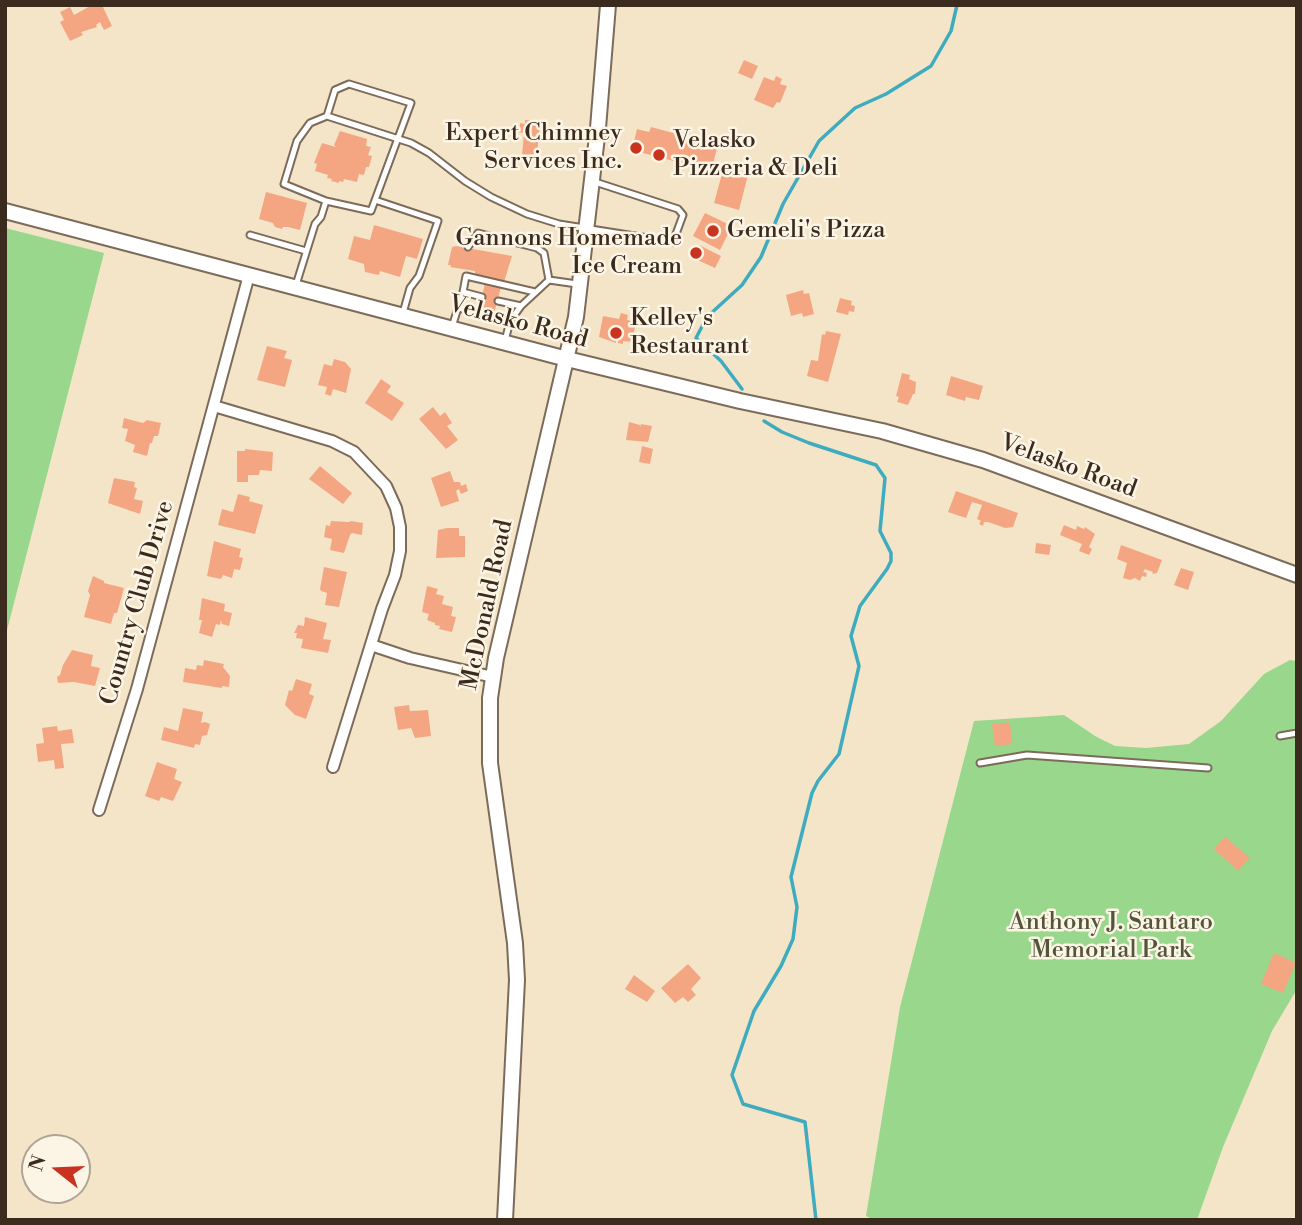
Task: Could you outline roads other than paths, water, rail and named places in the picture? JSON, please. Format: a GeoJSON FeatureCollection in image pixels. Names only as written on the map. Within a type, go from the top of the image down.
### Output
{"type":"FeatureCollection","features":[{"type":"Feature","properties":{"kind":"street","name":"McDonald Road"},"geometry":{"type":"LineString","coordinates":[[505,1220],[517,979],[515,943],[488,731],[493,677],[576,317],[608,5]]}},
{"type":"Feature","properties":{"kind":"street","name":"Velasko Road"},"geometry":{"type":"LineString","coordinates":[[5,211],[567,359],[740,401],[882,431],[983,460],[1297,575]]}},
{"type":"Feature","properties":{"kind":"street","name":"Country Club Drive"},"geometry":{"type":"LineString","coordinates":[[99,810],[136,689],[249,275]]}},
{"type":"Feature","properties":{"kind":"street"},"geometry":{"type":"LineString","coordinates":[[214,406],[332,440],[354,452],[386,486],[396,508],[400,527],[400,551],[395,575],[333,767]]}},
{"type":"Feature","properties":{"kind":"street"},"geometry":{"type":"LineString","coordinates":[[371,645],[410,659],[493,677]]}},
{"type":"Feature","properties":{"kind":"lane"},"geometry":{"type":"LineString","coordinates":[[327,116],[335,90],[349,84],[411,103],[398,139],[371,211],[326,201],[284,184],[297,141],[310,123],[327,116],[398,139],[429,153],[465,181],[527,214],[559,224],[668,243],[676,238],[683,215],[678,209],[592,181]]}},
{"type":"Feature","properties":{"kind":"lane"},"geometry":{"type":"LineString","coordinates":[[375,200],[438,221],[402,316]]}},
{"type":"Feature","properties":{"kind":"lane"},"geometry":{"type":"LineString","coordinates":[[295,288],[315,224],[321,217],[326,201]]}},
{"type":"Feature","properties":{"kind":"lane"},"geometry":{"type":"LineString","coordinates":[[468,247],[478,233],[537,248],[544,253],[549,280]]}},
{"type":"Feature","properties":{"kind":"lane"},"geometry":{"type":"LineString","coordinates":[[250,235],[306,251]]}},
{"type":"Feature","properties":{"kind":"lane"},"geometry":{"type":"LineString","coordinates":[[451,329],[463,292],[464,273],[535,292]]}},
{"type":"Feature","properties":{"kind":"lane"},"geometry":{"type":"LineString","coordinates":[[505,343],[510,321],[521,306],[549,280],[580,285]]}},
{"type":"Feature","properties":{"kind":"lane"},"geometry":{"type":"LineString","coordinates":[[463,292],[482,297]]}},
{"type":"Feature","properties":{"kind":"lane"},"geometry":{"type":"LineString","coordinates":[[498,301],[521,306]]}},
{"type":"Feature","properties":{"kind":"lane"},"geometry":{"type":"LineString","coordinates":[[459,308],[510,321]]}},
{"type":"Feature","properties":{"kind":"lane"},"geometry":{"type":"LineString","coordinates":[[1280,736],[1297,733]]}},
{"type":"Feature","properties":{"kind":"lane"},"geometry":{"type":"LineString","coordinates":[[980,763],[1027,755],[1208,768]]}},
{"type":"Feature","properties":{"kind":"waterway"},"geometry":{"type":"LineString","coordinates":[[742,389],[721,361],[696,338],[707,317],[742,285],[761,257],[783,204],[819,141],[855,108],[886,94],[931,66],[951,31],[957,5]]}},
{"type":"Feature","properties":{"kind":"waterway"},"geometry":{"type":"LineString","coordinates":[[764,421],[809,443],[876,465],[885,478],[880,531],[891,553],[887,569],[860,606],[851,636],[859,666],[839,754],[812,793],[791,877],[797,907],[793,939],[781,966],[754,1011],[732,1075],[743,1104],[805,1122],[816,1220]]}},
{"type":"Feature","properties":{"kind":"place","name":"Expert Chimney Services Inc."},"geometry":{"type":"Point","coordinates":[636,148]}},
{"type":"Feature","properties":{"kind":"place","name":"Velasko Pizzeria & Deli"},"geometry":{"type":"Point","coordinates":[659,155]}},
{"type":"Feature","properties":{"kind":"place","name":"Gemeli's Pizza"},"geometry":{"type":"Point","coordinates":[713,231]}},
{"type":"Feature","properties":{"kind":"place","name":"Gannons Homemade Ice Cream"},"geometry":{"type":"Point","coordinates":[696,253]}},
{"type":"Feature","properties":{"kind":"place","name":"Kelley's Restaurant"},"geometry":{"type":"Point","coordinates":[616,333]}},
{"type":"Feature","properties":{"kind":"park label","name":"Anthony J. Santaro Memorial Park"},"geometry":{"type":"Point","coordinates":[1111,937]}}]}
